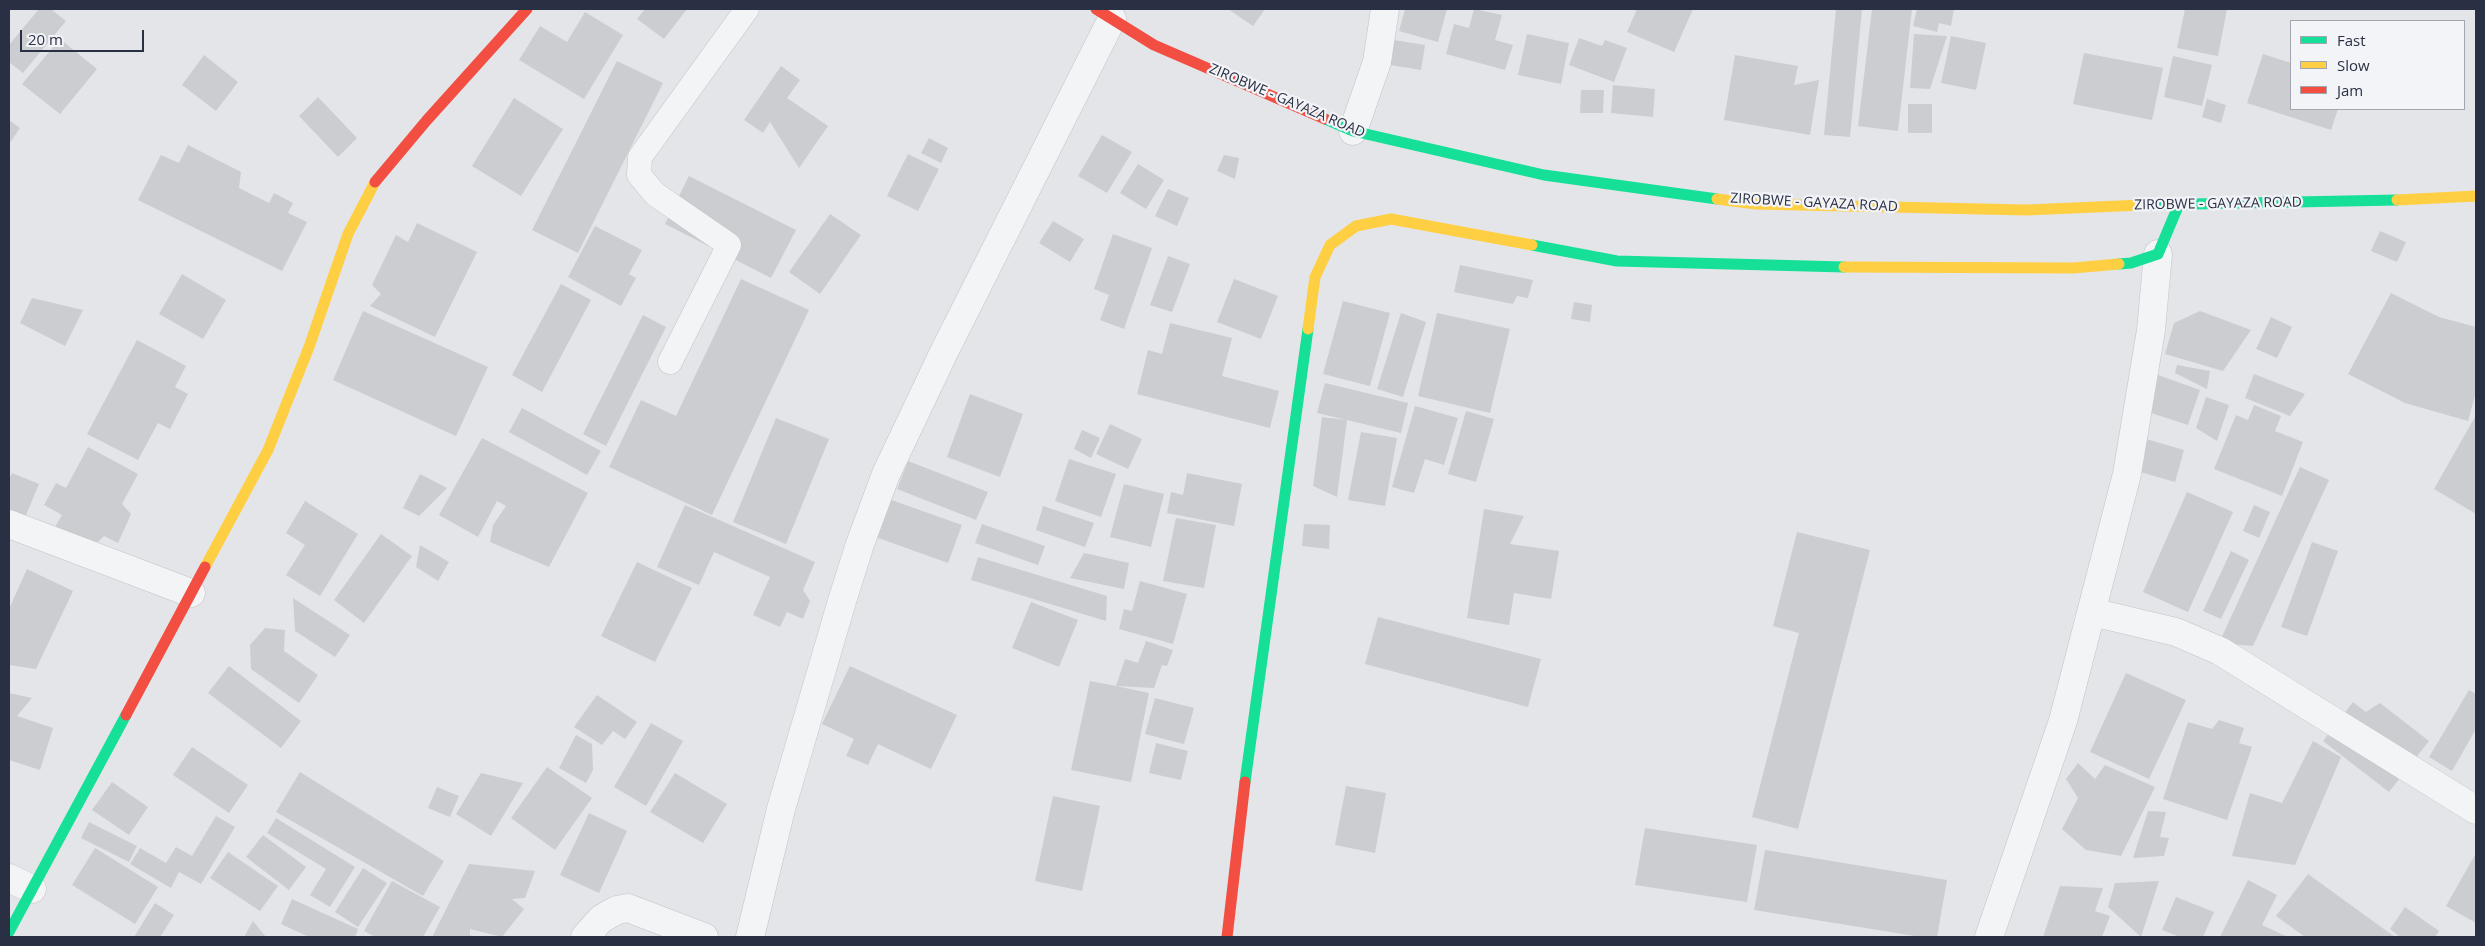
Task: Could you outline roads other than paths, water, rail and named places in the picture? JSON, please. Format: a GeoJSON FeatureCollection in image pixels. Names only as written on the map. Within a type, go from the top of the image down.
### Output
{"type":"FeatureCollection","features":[{"type":"Feature","properties":{"kind":"street"},"geometry":{"type":"LineString","coordinates":[[9,932],[20,884],[191,593],[268,450],[309,347],[348,234],[374,184],[426,120],[527,9]]}},
{"type":"Feature","properties":{"kind":"street"},"geometry":{"type":"LineString","coordinates":[[1353,131],[1378,62],[1385,9]]}},
{"type":"Feature","properties":{"kind":"street"},"geometry":{"type":"LineString","coordinates":[[750,937],[782,809],[840,610],[860,544],[886,474],[1104,14]]}},
{"type":"Feature","properties":{"kind":"street","name":"ZIROBWE - GAYAZA ROAD"},"geometry":{"type":"LineString","coordinates":[[1104,14],[1154,44],[1353,131],[1544,175],[1756,204],[2027,210],[2179,204],[2349,202],[2476,196]]}},
{"type":"Feature","properties":{"kind":"street"},"geometry":{"type":"LineString","coordinates":[[1989,937],[2063,722],[2092,612],[2127,474],[2151,330],[2158,254],[2179,204]]}},
{"type":"Feature","properties":{"kind":"street"},"geometry":{"type":"LineString","coordinates":[[1227,937],[1254,715],[1315,277],[1330,245],[1356,226],[1391,219],[1617,261],[1785,268],[2073,268],[2131,263],[2158,254]]}},
{"type":"Feature","properties":{"kind":"street"},"geometry":{"type":"LineString","coordinates":[[9,524],[191,593]]}},
{"type":"Feature","properties":{"kind":"street"},"geometry":{"type":"LineString","coordinates":[[2092,612],[2176,632],[2220,651],[2476,810]]}},
{"type":"Feature","properties":{"kind":"street"},"geometry":{"type":"LineString","coordinates":[[585,937],[601,919],[617,910],[628,908],[704,937]]}},
{"type":"Feature","properties":{"kind":"lane"},"geometry":{"type":"LineString","coordinates":[[670,362],[729,245],[656,194],[639,175],[640,158],[747,9]]}}]}
